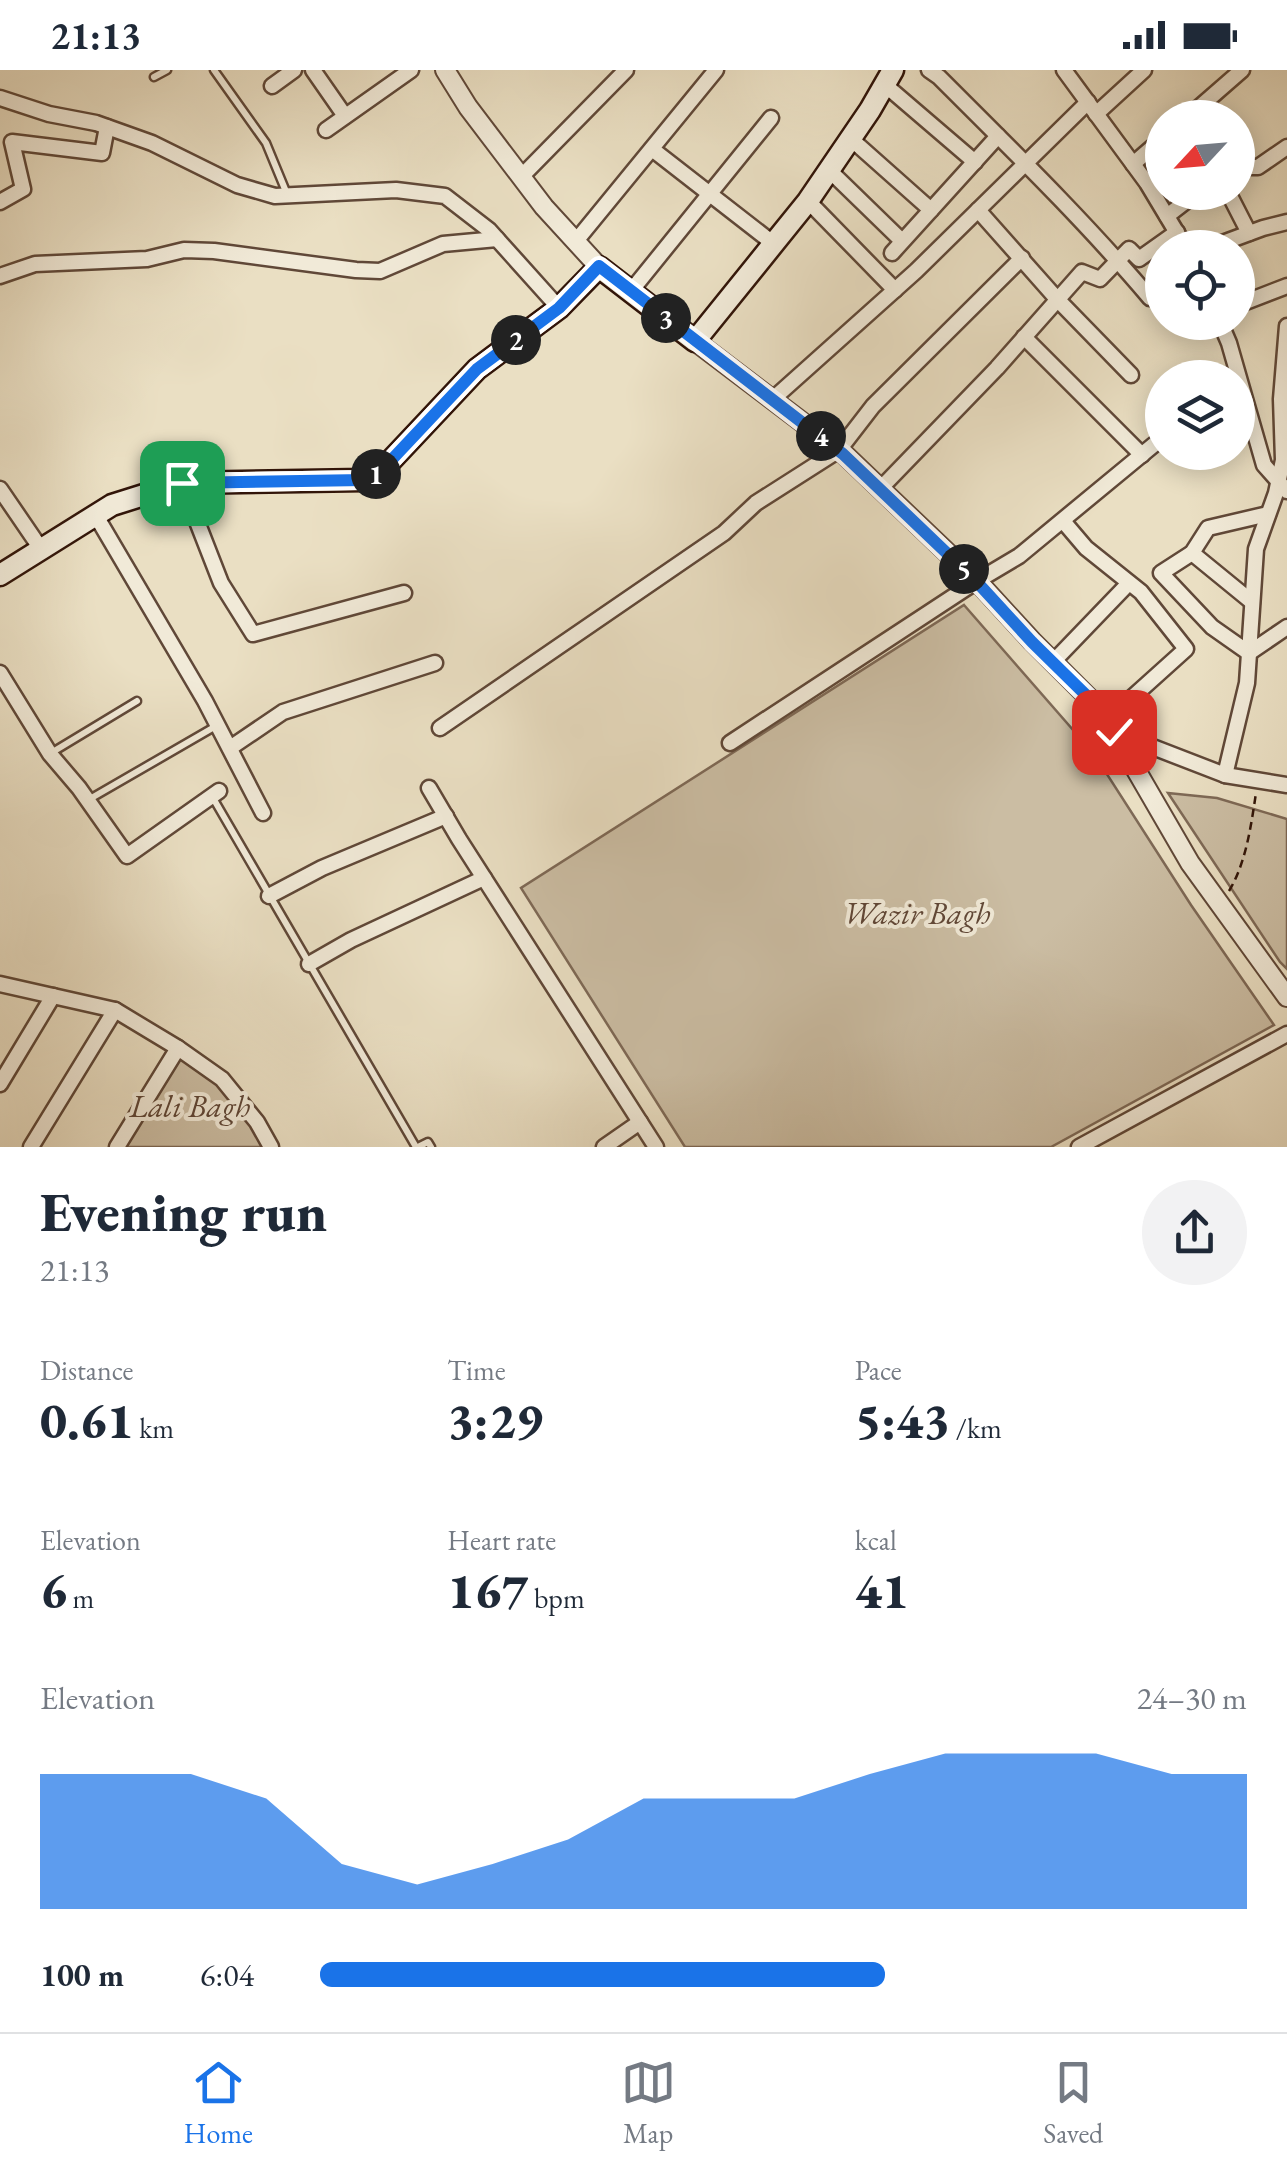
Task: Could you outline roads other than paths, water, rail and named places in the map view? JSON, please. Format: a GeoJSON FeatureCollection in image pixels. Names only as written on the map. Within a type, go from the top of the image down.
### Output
{"type":"FeatureCollection","features":[{"type":"Feature","properties":{"kind":"main road"},"geometry":{"type":"LineString","coordinates":[[0,575],[95,514],[132,497],[182,483],[364,480],[382,470],[477,369],[559,308],[599,266],[695,341],[808,201],[888,77]]}},
{"type":"Feature","properties":{"kind":"street"},"geometry":{"type":"LineString","coordinates":[[272,86],[294,70]]}},
{"type":"Feature","properties":{"kind":"street"},"geometry":{"type":"LineString","coordinates":[[313,70],[345,116]]}},
{"type":"Feature","properties":{"kind":"street"},"geometry":{"type":"LineString","coordinates":[[326,130],[410,70]]}},
{"type":"Feature","properties":{"kind":"street"},"geometry":{"type":"LineString","coordinates":[[445,70],[468,107],[544,207],[599,266]]}},
{"type":"Feature","properties":{"kind":"street"},"geometry":{"type":"LineString","coordinates":[[521,177],[626,70]]}},
{"type":"Feature","properties":{"kind":"street"},"geometry":{"type":"LineString","coordinates":[[576,242],[716,70]]}},
{"type":"Feature","properties":{"kind":"street"},"geometry":{"type":"LineString","coordinates":[[928,70],[998,136],[1145,292]]}},
{"type":"Feature","properties":{"kind":"street"},"geometry":{"type":"LineString","coordinates":[[1064,70],[1176,230]]}},
{"type":"Feature","properties":{"kind":"street"},"geometry":{"type":"LineString","coordinates":[[773,399],[895,290],[1025,164],[1144,70]]}},
{"type":"Feature","properties":{"kind":"street"},"geometry":{"type":"LineString","coordinates":[[1208,100],[1242,70]]}},
{"type":"Feature","properties":{"kind":"street"},"geometry":{"type":"LineString","coordinates":[[888,77],[975,162]]}},
{"type":"Feature","properties":{"kind":"street"},"geometry":{"type":"LineString","coordinates":[[0,98],[152,143],[236,186],[275,196],[396,190],[445,196],[489,230],[559,308]]}},
{"type":"Feature","properties":{"kind":"street"},"geometry":{"type":"LineString","coordinates":[[630,291],[771,118]]}},
{"type":"Feature","properties":{"kind":"street"},"geometry":{"type":"LineString","coordinates":[[0,202],[24,189],[12,142],[102,153],[107,127]]}},
{"type":"Feature","properties":{"kind":"street"},"geometry":{"type":"LineString","coordinates":[[829,170],[897,247],[998,136]]}},
{"type":"Feature","properties":{"kind":"street"},"geometry":{"type":"LineString","coordinates":[[850,138],[931,210]]}},
{"type":"Feature","properties":{"kind":"street"},"geometry":{"type":"LineString","coordinates":[[1255,167],[1287,147]]}},
{"type":"Feature","properties":{"kind":"street"},"geometry":{"type":"LineString","coordinates":[[652,149],[774,244]]}},
{"type":"Feature","properties":{"kind":"street"},"geometry":{"type":"LineString","coordinates":[[1133,164],[1145,154]]}},
{"type":"Feature","properties":{"kind":"street"},"geometry":{"type":"LineString","coordinates":[[808,201],[895,290]]}},
{"type":"Feature","properties":{"kind":"street"},"geometry":{"type":"LineString","coordinates":[[978,210],[1132,375]]}},
{"type":"Feature","properties":{"kind":"street"},"geometry":{"type":"LineString","coordinates":[[1168,216],[1176,210]]}},
{"type":"Feature","properties":{"kind":"street"},"geometry":{"type":"LineString","coordinates":[[1255,232],[1287,222]]}},
{"type":"Feature","properties":{"kind":"street"},"geometry":{"type":"LineString","coordinates":[[0,276],[35,264],[147,259],[184,250],[214,250],[380,271],[443,244],[497,240]]}},
{"type":"Feature","properties":{"kind":"street"},"geometry":{"type":"LineString","coordinates":[[880,489],[1082,272],[1100,279],[1129,250],[1139,259],[1145,255]]}},
{"type":"Feature","properties":{"kind":"street"},"geometry":{"type":"LineString","coordinates":[[440,728],[724,533],[756,503],[839,450],[873,406],[1022,258]]}},
{"type":"Feature","properties":{"kind":"street"},"geometry":{"type":"LineString","coordinates":[[1255,298],[1287,286]]}},
{"type":"Feature","properties":{"kind":"street"},"geometry":{"type":"LineString","coordinates":[[1225,776],[1247,683],[1256,549],[1283,487],[1281,398],[1287,326]]}},
{"type":"Feature","properties":{"kind":"street"},"geometry":{"type":"LineString","coordinates":[[1024,337],[1142,455]]}},
{"type":"Feature","properties":{"kind":"street"},"geometry":{"type":"LineString","coordinates":[[695,341],[839,450],[976,581],[1092,701],[1190,863],[1287,997]]}},
{"type":"Feature","properties":{"kind":"street"},"geometry":{"type":"LineString","coordinates":[[1255,437],[1264,464],[1283,487]]}},
{"type":"Feature","properties":{"kind":"street"},"geometry":{"type":"LineString","coordinates":[[730,742],[1018,556],[1145,452]]}},
{"type":"Feature","properties":{"kind":"street"},"geometry":{"type":"LineString","coordinates":[[182,483],[221,583],[253,634],[404,593]]}},
{"type":"Feature","properties":{"kind":"street"},"geometry":{"type":"LineString","coordinates":[[0,490],[41,550]]}},
{"type":"Feature","properties":{"kind":"street"},"geometry":{"type":"LineString","coordinates":[[95,514],[218,725],[263,813]]}},
{"type":"Feature","properties":{"kind":"street"},"geometry":{"type":"LineString","coordinates":[[1249,653],[1212,627],[1161,574],[1192,553],[1208,528],[1268,514]]}},
{"type":"Feature","properties":{"kind":"street"},"geometry":{"type":"LineString","coordinates":[[1063,522],[1086,548],[1141,592],[1186,649],[1110,727]]}},
{"type":"Feature","properties":{"kind":"street"},"geometry":{"type":"LineString","coordinates":[[1192,553],[1252,602]]}},
{"type":"Feature","properties":{"kind":"street"},"geometry":{"type":"LineString","coordinates":[[1053,662],[1129,583]]}},
{"type":"Feature","properties":{"kind":"street"},"geometry":{"type":"LineString","coordinates":[[1249,653],[1287,626]]}},
{"type":"Feature","properties":{"kind":"street"},"geometry":{"type":"LineString","coordinates":[[230,748],[283,712],[435,663]]}},
{"type":"Feature","properties":{"kind":"street"},"geometry":{"type":"LineString","coordinates":[[0,672],[50,754],[127,856],[215,794]]}},
{"type":"Feature","properties":{"kind":"street"},"geometry":{"type":"LineString","coordinates":[[1110,727],[1225,776],[1287,786]]}},
{"type":"Feature","properties":{"kind":"street"},"geometry":{"type":"LineString","coordinates":[[430,788],[656,1147]]}},
{"type":"Feature","properties":{"kind":"street"},"geometry":{"type":"LineString","coordinates":[[269,896],[322,868],[446,816]]}},
{"type":"Feature","properties":{"kind":"street"},"geometry":{"type":"LineString","coordinates":[[308,964],[484,878]]}},
{"type":"Feature","properties":{"kind":"street"},"geometry":{"type":"LineString","coordinates":[[0,984],[115,1010],[222,1079],[257,1122],[271,1147]]}},
{"type":"Feature","properties":{"kind":"street"},"geometry":{"type":"LineString","coordinates":[[0,1084],[52,996]]}},
{"type":"Feature","properties":{"kind":"street"},"geometry":{"type":"LineString","coordinates":[[30,1147],[115,1010]]}},
{"type":"Feature","properties":{"kind":"street"},"geometry":{"type":"LineString","coordinates":[[1079,1147],[1287,1034]]}},
{"type":"Feature","properties":{"kind":"street"},"geometry":{"type":"LineString","coordinates":[[117,1147],[178,1048]]}},
{"type":"Feature","properties":{"kind":"street"},"geometry":{"type":"LineString","coordinates":[[604,1147],[640,1122]]}},
{"type":"Feature","properties":{"kind":"lane"},"geometry":{"type":"LineString","coordinates":[[154,77],[167,70]]}},
{"type":"Feature","properties":{"kind":"lane"},"geometry":{"type":"LineString","coordinates":[[214,70],[266,143],[287,195]]}},
{"type":"Feature","properties":{"kind":"lane"},"geometry":{"type":"LineString","coordinates":[[50,754],[136,702]]}},
{"type":"Feature","properties":{"kind":"lane"},"geometry":{"type":"LineString","coordinates":[[88,800],[218,725]]}},
{"type":"Feature","properties":{"kind":"lane"},"geometry":{"type":"LineString","coordinates":[[215,794],[269,896],[417,1147],[428,1142],[431,1147]]}},
{"type":"Feature","properties":{"kind":"park label","name":"Wazir Bagh"},"geometry":{"type":"Point","coordinates":[917,913]}},
{"type":"Feature","properties":{"kind":"park label","name":"Lali Bagh"},"geometry":{"type":"Point","coordinates":[190,1106]}}]}
